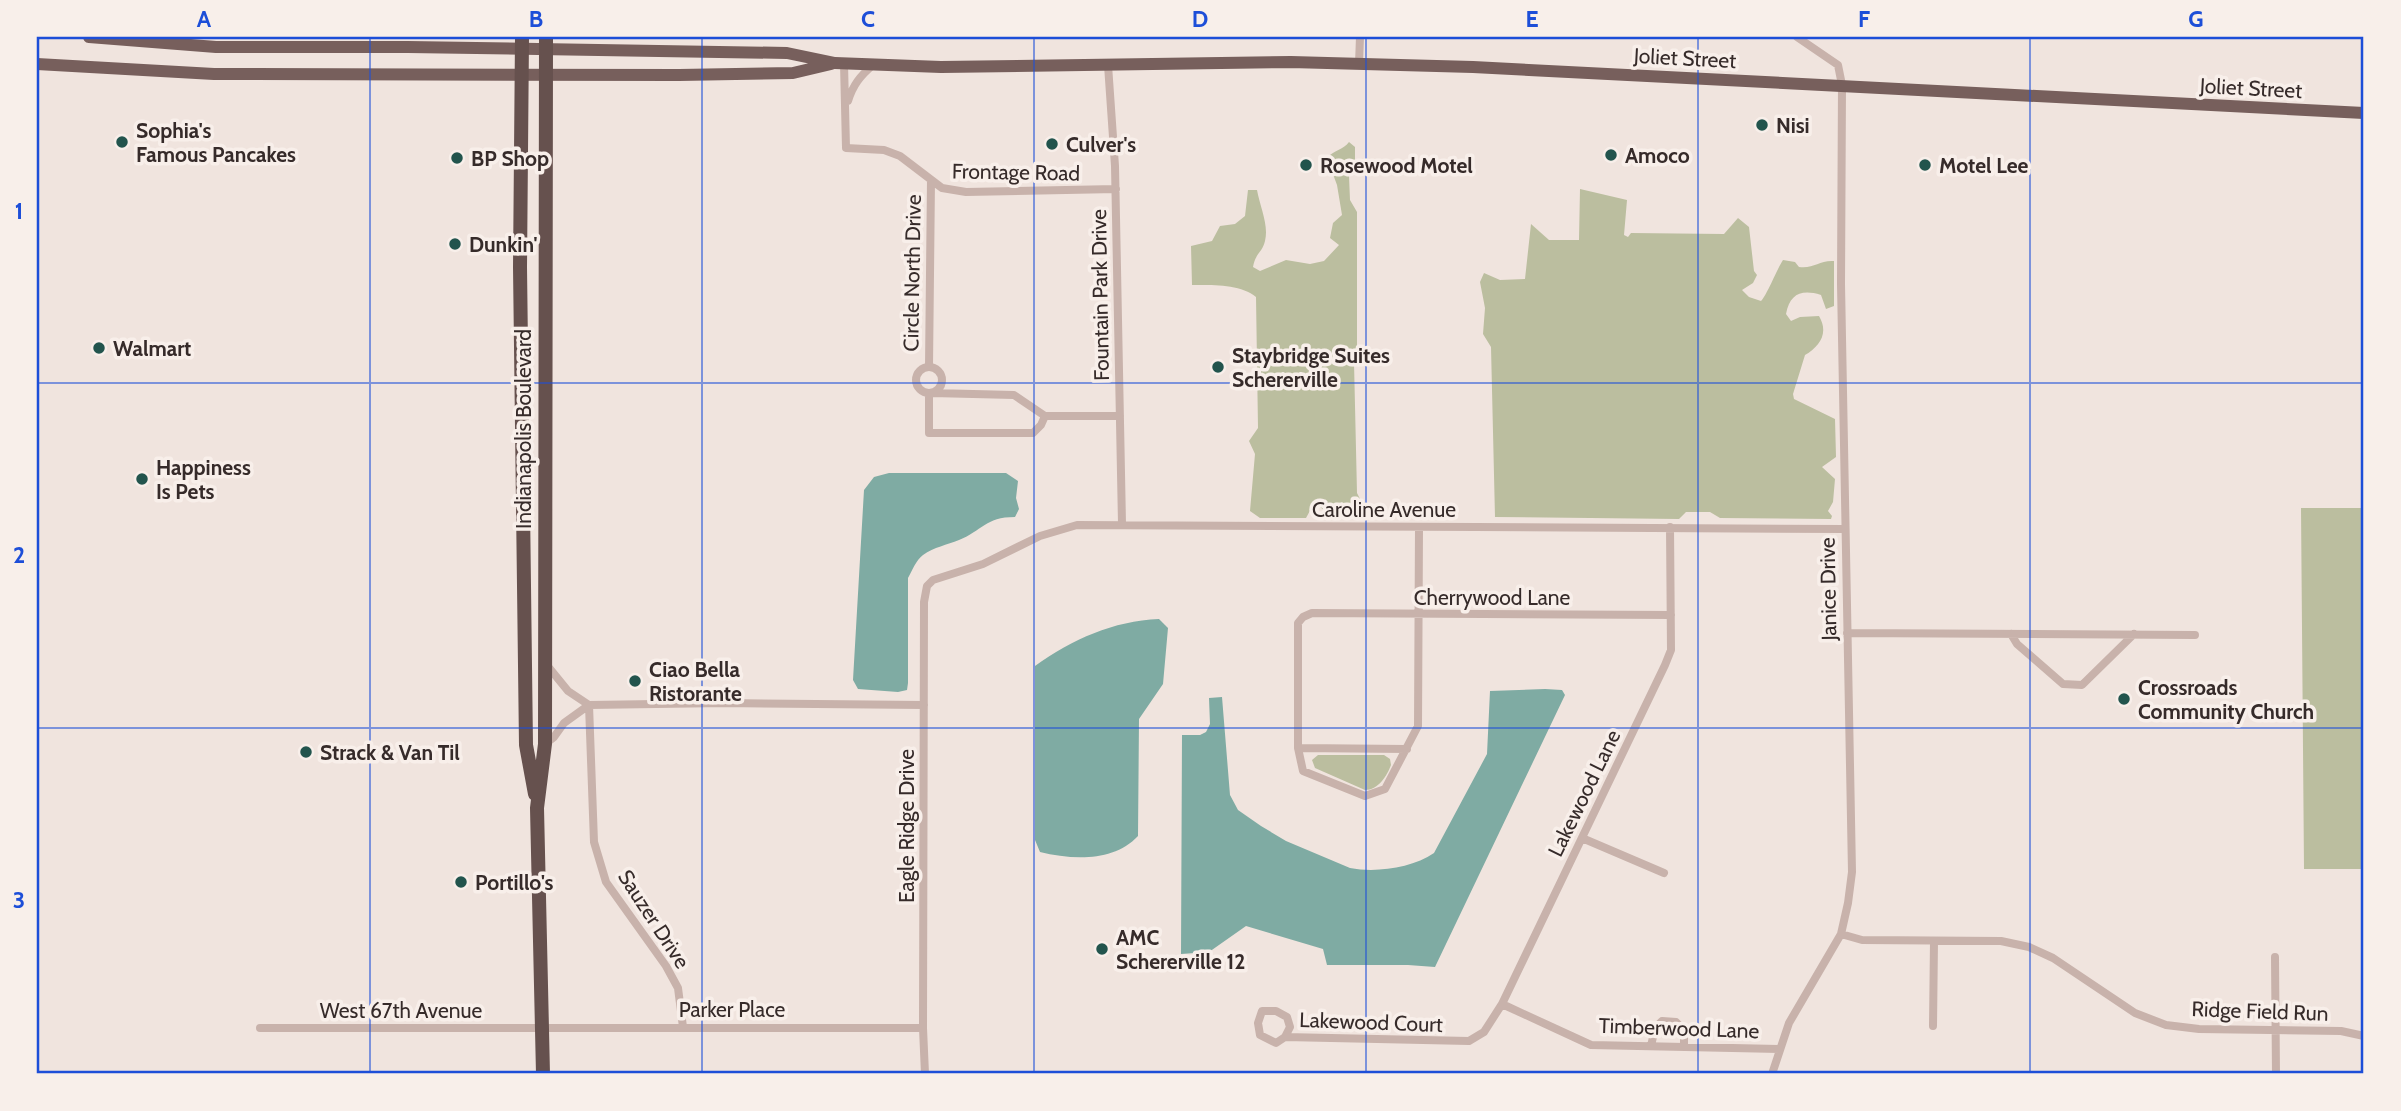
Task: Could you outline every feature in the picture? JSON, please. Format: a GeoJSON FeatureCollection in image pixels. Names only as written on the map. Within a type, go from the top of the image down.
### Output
{"type":"FeatureCollection","features":[{"type":"Feature","properties":{"kind":"highway","name":"Indianapolis Boulevard"},"geometry":{"type":"LineString","coordinates":[[522,43],[520,267],[526,745],[537,808]]}},
{"type":"Feature","properties":{"kind":"highway","name":"Indianapolis Boulevard"},"geometry":{"type":"LineString","coordinates":[[543,1074],[537,808],[545,744],[546,43]]}},
{"type":"Feature","properties":{"kind":"main road"},"geometry":{"type":"LineString","coordinates":[[89,37],[216,47],[546,43],[787,53],[839,63]]}},
{"type":"Feature","properties":{"kind":"main road"},"geometry":{"type":"LineString","coordinates":[[37,64],[214,74],[546,74],[793,73],[839,63]]}},
{"type":"Feature","properties":{"kind":"main road","name":"Joliet Street"},"geometry":{"type":"LineString","coordinates":[[839,63],[941,67],[1359,64],[1842,85],[2364,113]]}},
{"type":"Feature","properties":{"kind":"street"},"geometry":{"type":"LineString","coordinates":[[1359,64],[1360,37]]}},
{"type":"Feature","properties":{"kind":"street"},"geometry":{"type":"LineString","coordinates":[[1797,37],[1838,65],[1842,85]]}},
{"type":"Feature","properties":{"kind":"street","name":"Frontage Road"},"geometry":{"type":"LineString","coordinates":[[839,63],[846,148],[884,150],[900,156],[942,188],[966,192],[1116,190]]}},
{"type":"Feature","properties":{"kind":"street"},"geometry":{"type":"LineString","coordinates":[[845,111],[852,88],[860,76],[874,64]]}},
{"type":"Feature","properties":{"kind":"street","name":"Fountain Park Drive"},"geometry":{"type":"LineString","coordinates":[[1108,65],[1116,190],[1122,524]]}},
{"type":"Feature","properties":{"kind":"street","name":"Janice Drive"},"geometry":{"type":"LineString","coordinates":[[1772,1074],[1789,1023],[1841,934],[1852,872],[1841,246],[1842,85]]}},
{"type":"Feature","properties":{"kind":"street","name":"Circle North Drive"},"geometry":{"type":"LineString","coordinates":[[929,367],[931,180]]}},
{"type":"Feature","properties":{"kind":"street"},"geometry":{"type":"LineString","coordinates":[[931,393],[941,386],[942,377],[937,370],[929,367],[921,369],[915,380],[921,391],[931,393],[1014,395],[1045,416],[1120,416]]}},
{"type":"Feature","properties":{"kind":"street"},"geometry":{"type":"LineString","coordinates":[[931,393],[929,433],[1033,433],[1045,416]]}},
{"type":"Feature","properties":{"kind":"street","name":"Caroline Avenue"},"geometry":{"type":"LineString","coordinates":[[933,580],[983,564],[1053,533],[1077,526],[1122,524],[1845,529]]}},
{"type":"Feature","properties":{"kind":"street"},"geometry":{"type":"LineString","coordinates":[[1407,749],[1298,748],[1303,771],[1365,796],[1385,789],[1407,749],[1418,726],[1419,527]]}},
{"type":"Feature","properties":{"kind":"street","name":"Lakewood Lane"},"geometry":{"type":"LineString","coordinates":[[1456,1042],[1469,1041],[1484,1032],[1502,1004],[1665,666],[1671,650],[1670,527]]}},
{"type":"Feature","properties":{"kind":"street","name":"Eagle Ridge Drive"},"geometry":{"type":"LineString","coordinates":[[925,1074],[924,602],[927,586],[933,580]]}},
{"type":"Feature","properties":{"kind":"street","name":"Cherrywood Lane"},"geometry":{"type":"LineString","coordinates":[[1298,748],[1298,623],[1312,613],[1671,615]]}},
{"type":"Feature","properties":{"kind":"street"},"geometry":{"type":"LineString","coordinates":[[1846,633],[2195,635]]}},
{"type":"Feature","properties":{"kind":"street"},"geometry":{"type":"LineString","coordinates":[[2011,634],[2017,643],[2063,684],[2073,686],[2082,685],[2134,634]]}},
{"type":"Feature","properties":{"kind":"street"},"geometry":{"type":"LineString","coordinates":[[544,662],[568,691],[589,705],[924,705]]}},
{"type":"Feature","properties":{"kind":"street"},"geometry":{"type":"LineString","coordinates":[[545,744],[564,723],[589,705]]}},
{"type":"Feature","properties":{"kind":"street","name":"Sauzer Drive"},"geometry":{"type":"LineString","coordinates":[[589,705],[594,842],[599,863],[606,882],[672,977],[681,1002],[683,1027]]}},
{"type":"Feature","properties":{"kind":"street"},"geometry":{"type":"LineString","coordinates":[[1582,838],[1664,873]]}},
{"type":"Feature","properties":{"kind":"street","name":"Ridge Field Run"},"geometry":{"type":"LineString","coordinates":[[1841,934],[1862,940],[2001,940],[2029,947],[2057,961],[2135,1014],[2166,1025],[2199,1030],[2341,1031],[2364,1037]]}},
{"type":"Feature","properties":{"kind":"street"},"geometry":{"type":"LineString","coordinates":[[1933,1026],[1934,941]]}},
{"type":"Feature","properties":{"kind":"street"},"geometry":{"type":"LineString","coordinates":[[2275,957],[2276,1074]]}},
{"type":"Feature","properties":{"kind":"street","name":"Timberwood Lane"},"geometry":{"type":"LineString","coordinates":[[1502,1004],[1591,1045],[1779,1049]]}},
{"type":"Feature","properties":{"kind":"street","name":"Lakewood Court"},"geometry":{"type":"LineString","coordinates":[[1285,1037],[1290,1027],[1287,1017],[1276,1010],[1262,1011],[1258,1023],[1260,1035],[1276,1043],[1285,1037],[1456,1042]]}},
{"type":"Feature","properties":{"kind":"street"},"geometry":{"type":"LineString","coordinates":[[1651,1046],[1655,1028],[1662,1021],[1676,1022],[1684,1030],[1684,1047]]}},
{"type":"Feature","properties":{"kind":"street","name":"West 67th Avenue"},"geometry":{"type":"LineString","coordinates":[[260,1028],[542,1028]]}},
{"type":"Feature","properties":{"kind":"street","name":"Parker Place"},"geometry":{"type":"LineString","coordinates":[[542,1028],[923,1028]]}},
{"type":"Feature","properties":{"kind":"green space"},"geometry":{"type":"Polygon","coordinates":[[[1349,142],[1355,147],[1355,172],[1349,176],[1350,200],[1357,212],[1357,361],[1354,362],[1357,493],[1361,501],[1377,507],[1369,514],[1359,511],[1327,512],[1317,505],[1312,507],[1306,518],[1260,518],[1250,511],[1255,454],[1249,441],[1258,428],[1256,297],[1234,287],[1192,285],[1191,246],[1212,241],[1220,226],[1235,224],[1245,216],[1248,190],[1257,190],[1266,235],[1253,267],[1260,271],[1286,260],[1310,264],[1324,261],[1339,245],[1330,238],[1333,223],[1342,215],[1337,185],[1327,158],[1349,142]]]}},
{"type":"Feature","properties":{"kind":"green space"},"geometry":{"type":"Polygon","coordinates":[[[1580,189],[1627,200],[1624,235],[1628,237],[1631,233],[1724,234],[1738,218],[1749,227],[1754,271],[1757,275],[1753,283],[1742,290],[1749,297],[1761,301],[1783,260],[1795,262],[1799,267],[1834,261],[1834,306],[1826,309],[1821,295],[1802,293],[1790,302],[1786,314],[1791,321],[1800,317],[1819,316],[1822,322],[1821,338],[1815,348],[1805,355],[1793,394],[1794,399],[1835,419],[1836,457],[1822,467],[1835,479],[1833,502],[1828,511],[1831,519],[1720,518],[1710,512],[1686,512],[1679,519],[1495,517],[1491,347],[1483,334],[1485,308],[1480,282],[1484,273],[1500,280],[1525,279],[1531,224],[1549,240],[1579,240],[1580,189]]]}},
{"type":"Feature","properties":{"kind":"green space"},"geometry":{"type":"Polygon","coordinates":[[[2301,508],[2364,508],[2364,869],[2304,869],[2301,508]]]}},
{"type":"Feature","properties":{"kind":"green space"},"geometry":{"type":"Polygon","coordinates":[[[1318,755],[1384,755],[1390,759],[1391,765],[1378,785],[1365,790],[1315,768],[1312,760],[1318,755]]]}},
{"type":"Feature","properties":{"kind":"water"},"geometry":{"type":"Polygon","coordinates":[[[889,473],[1006,473],[1018,481],[1016,498],[1019,509],[1015,517],[997,519],[967,536],[932,550],[914,566],[908,578],[908,683],[907,690],[898,692],[858,689],[853,680],[864,490],[874,477],[889,473]]]}},
{"type":"Feature","properties":{"kind":"water"},"geometry":{"type":"Polygon","coordinates":[[[1159,619],[1168,628],[1163,684],[1139,719],[1138,836],[1117,851],[1105,855],[1066,857],[1040,852],[1035,840],[1035,666],[1094,633],[1126,623],[1159,619]]]}},
{"type":"Feature","properties":{"kind":"water"},"geometry":{"type":"Polygon","coordinates":[[[1562,690],[1565,695],[1435,967],[1327,965],[1323,949],[1246,926],[1209,952],[1181,954],[1182,735],[1200,735],[1206,732],[1210,724],[1209,698],[1222,697],[1230,795],[1238,810],[1286,841],[1350,868],[1371,870],[1405,866],[1434,853],[1487,754],[1490,691],[1562,690]]]}},
{"type":"Feature","properties":{"kind":"place","name":"Nisi"},"geometry":{"type":"Point","coordinates":[1762,125]}},
{"type":"Feature","properties":{"kind":"place","name":"Sophia's Famous Pancakes"},"geometry":{"type":"Point","coordinates":[122,142]}},
{"type":"Feature","properties":{"kind":"place","name":"Culver's"},"geometry":{"type":"Point","coordinates":[1052,144]}},
{"type":"Feature","properties":{"kind":"place","name":"Amoco"},"geometry":{"type":"Point","coordinates":[1611,155]}},
{"type":"Feature","properties":{"kind":"place","name":"BP Shop"},"geometry":{"type":"Point","coordinates":[457,158]}},
{"type":"Feature","properties":{"kind":"place","name":"Rosewood Motel"},"geometry":{"type":"Point","coordinates":[1306,165]}},
{"type":"Feature","properties":{"kind":"place","name":"Motel Lee"},"geometry":{"type":"Point","coordinates":[1925,165]}},
{"type":"Feature","properties":{"kind":"place","name":"Dunkin'"},"geometry":{"type":"Point","coordinates":[455,244]}},
{"type":"Feature","properties":{"kind":"place","name":"Walmart"},"geometry":{"type":"Point","coordinates":[99,348]}},
{"type":"Feature","properties":{"kind":"place","name":"Staybridge Suites Schererville"},"geometry":{"type":"Point","coordinates":[1218,367]}},
{"type":"Feature","properties":{"kind":"place","name":"Happiness Is Pets"},"geometry":{"type":"Point","coordinates":[142,479]}},
{"type":"Feature","properties":{"kind":"place","name":"Ciao Bella Ristorante"},"geometry":{"type":"Point","coordinates":[635,681]}},
{"type":"Feature","properties":{"kind":"place","name":"Crossroads Community Church"},"geometry":{"type":"Point","coordinates":[2124,699]}},
{"type":"Feature","properties":{"kind":"place","name":"Strack & Van Til"},"geometry":{"type":"Point","coordinates":[306,752]}},
{"type":"Feature","properties":{"kind":"place","name":"Portillo's"},"geometry":{"type":"Point","coordinates":[461,882]}},
{"type":"Feature","properties":{"kind":"place","name":"AMC Schererville 12"},"geometry":{"type":"Point","coordinates":[1102,949]}}]}
